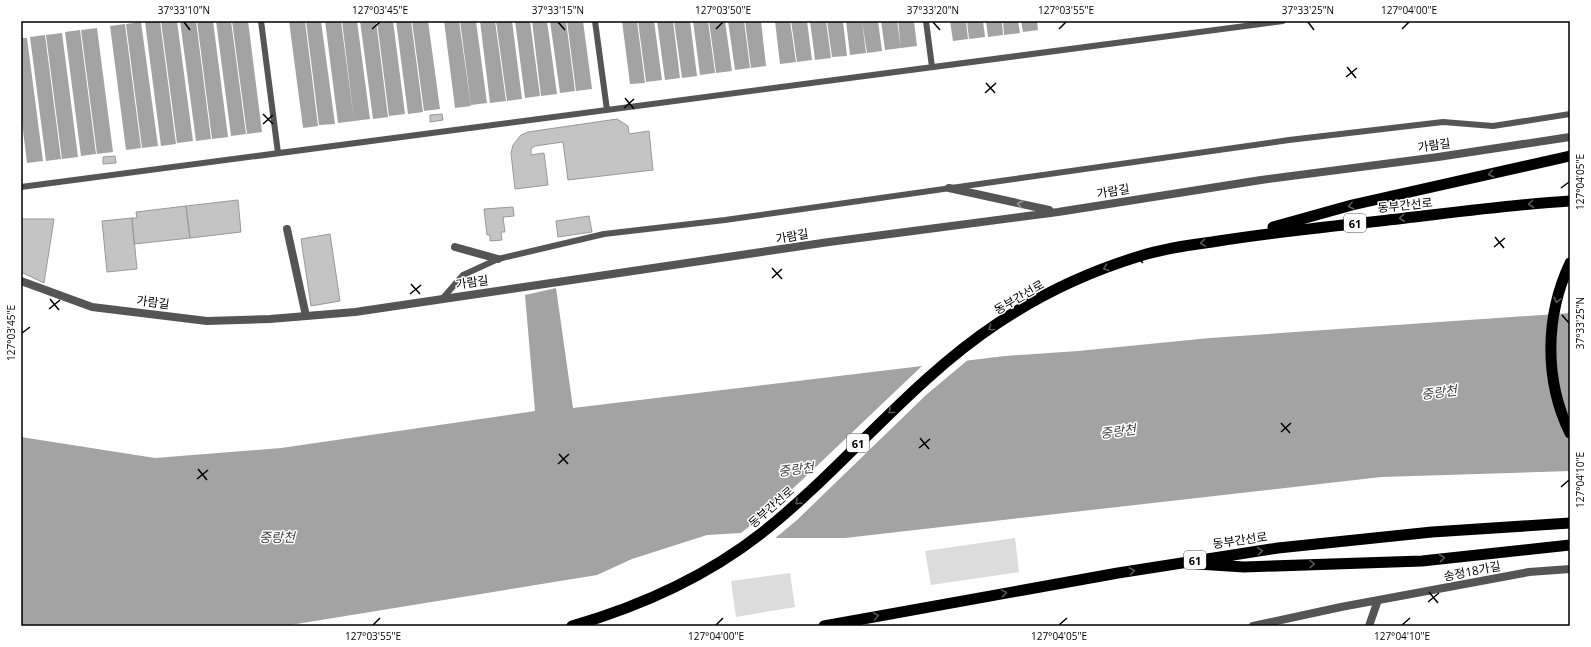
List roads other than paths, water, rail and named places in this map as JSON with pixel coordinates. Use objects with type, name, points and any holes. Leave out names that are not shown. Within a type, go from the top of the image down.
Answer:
[{"type":"highway","points":[[1226,239],[1352,205],[1570,156]]},
{"type":"highway","name":"동부간선로","points":[[572,626],[630,607],[663,594],[717,564],[762,533],[788,511],[932,373],[968,344],[1021,309],[1062,287],[1142,255],[1226,239],[1286,231],[1570,201]]},
{"type":"highway","points":[[1570,263],[1557,300],[1551,331],[1550,351],[1555,391],[1560,409],[1570,433]]},
{"type":"highway","name":"동부간선로","points":[[824,626],[1175,563],[1278,548],[1432,532],[1570,523]]},
{"type":"highway","points":[[1175,563],[1244,567],[1394,562],[1570,545]]},
{"type":"street","name":"가람길","points":[[21,281],[92,307],[206,321],[270,319],[355,312],[829,242],[1058,212],[1260,180],[1438,157],[1570,137]]},
{"type":"street","points":[[949,188],[1058,212]]},
{"type":"street","points":[[287,229],[306,316]]},
{"type":"street","points":[[455,247],[498,259]]},
{"type":"street","name":"송정18가길","points":[[1253,626],[1378,600],[1529,572],[1570,569]]},
{"type":"street","points":[[1361,626],[1370,625],[1378,600]]},
{"type":"lane","points":[[262,21],[278,153]]},
{"type":"lane","points":[[595,21],[607,110]]},
{"type":"lane","points":[[926,21],[932,67]]},
{"type":"lane","points":[[21,186],[607,110],[1254,23],[1283,21]]},
{"type":"lane","points":[[442,299],[463,275],[498,259],[604,234],[725,220],[1288,140],[1443,122],[1493,126],[1570,114]]},
{"type":"water","points":[[160,21],[176,144],[161,146],[145,22]]},
{"type":"water","points":[[161,21],[177,21],[193,141],[177,143]]},
{"type":"water","points":[[180,21],[196,21],[211,139],[196,141]]},
{"type":"water","points":[[197,21],[213,21],[228,137],[212,139]]},
{"type":"water","points":[[216,21],[231,21],[246,134],[231,136]]},
{"type":"water","points":[[232,21],[248,21],[262,132],[247,134]]},
{"type":"water","points":[[289,21],[305,21],[318,126],[303,128]]},
{"type":"water","points":[[306,21],[321,21],[335,124],[319,125]]},
{"type":"water","points":[[325,21],[341,21],[354,121],[338,123]]},
{"type":"water","points":[[342,21],[357,21],[370,119],[354,121]]},
{"type":"water","points":[[360,21],[376,21],[388,117],[373,119]]},
{"type":"water","points":[[377,21],[393,21],[405,114],[389,116]]},
{"type":"water","points":[[396,21],[411,21],[423,112],[408,114]]},
{"type":"water","points":[[412,21],[428,21],[440,109],[424,111]]},
{"type":"water","points":[[444,21],[459,21],[471,106],[455,108]]},
{"type":"water","points":[[460,21],[476,21],[487,103],[471,105]]},
{"type":"water","points":[[480,21],[495,21],[506,101],[490,103]]},
{"type":"water","points":[[496,21],[512,21],[522,99],[507,101]]},
{"type":"water","points":[[515,21],[530,21],[540,96],[525,98]]},
{"type":"water","points":[[532,21],[547,21],[557,94],[541,96]]},
{"type":"water","points":[[550,21],[566,21],[575,91],[560,93]]},
{"type":"water","points":[[567,21],[583,21],[592,89],[576,91]]},
{"type":"water","points":[[622,21],[637,21],[645,83],[630,84]]},
{"type":"water","points":[[638,21],[654,21],[662,80],[646,82]]},
{"type":"water","points":[[657,21],[673,21],[680,78],[665,80]]},
{"type":"water","points":[[674,21],[690,21],[697,76],[682,78]]},
{"type":"water","points":[[693,21],[708,21],[715,73],[700,75]]},
{"type":"water","points":[[709,21],[725,21],[732,71],[716,73]]},
{"type":"water","points":[[728,21],[744,21],[750,68],[735,70]]},
{"type":"water","points":[[745,21],[761,21],[766,66],[751,68]]},
{"type":"water","points":[[775,21],[790,21],[796,62],[780,64]]},
{"type":"water","points":[[791,21],[807,21],[812,60],[797,62]]},
{"type":"water","points":[[810,21],[826,21],[831,58],[815,60]]},
{"type":"water","points":[[827,21],[843,21],[847,56],[832,57]]},
{"type":"water","points":[[846,21],[862,21],[866,53],[850,55]]},
{"type":"water","points":[[862,21],[878,21],[882,51],[867,53]]},
{"type":"water","points":[[881,21],[897,21],[901,48],[885,50]]},
{"type":"water","points":[[898,21],[914,21],[917,46],[901,48]]},
{"type":"water","points":[[950,21],[966,21],[968,39],[953,41]]},
{"type":"water","points":[[967,21],[983,21],[985,37],[969,39]]},
{"type":"water","points":[[986,21],[1002,21],[1003,35],[988,37]]},
{"type":"water","points":[[1003,21],[1018,21],[1020,33],[1004,35]]},
{"type":"water","points":[[1021,21],[1037,21],[1038,30],[1023,32]]},
{"type":"water","points":[[141,22],[158,146],[142,148],[126,24]]},
{"type":"water","points":[[125,24],[141,148],[126,150],[110,26]]},
{"type":"water","points":[[97,28],[113,152],[97,154],[81,30]]},
{"type":"water","points":[[80,30],[96,154],[81,156],[65,32]]},
{"type":"water","points":[[62,33],[78,157],[62,159],[46,35]]},
{"type":"water","points":[[45,35],[61,159],[46,161],[30,37]]},
{"type":"water","points":[[21,38],[27,38],[43,161],[27,163],[21,114]]},
{"type":"water","name":"중랑천","points":[[556,288],[573,408],[1005,356],[1078,351],[1210,338],[1570,313],[1570,471],[1381,477],[845,538],[774,538],[741,533],[707,535],[632,559],[597,575],[284,626],[21,626],[21,437],[155,458],[281,448],[535,411],[525,295]]}]
